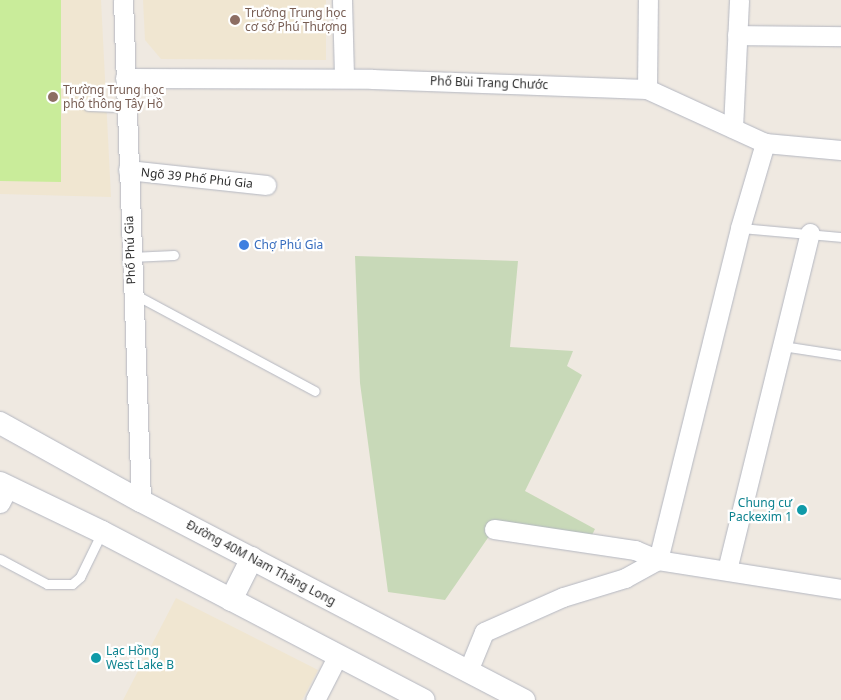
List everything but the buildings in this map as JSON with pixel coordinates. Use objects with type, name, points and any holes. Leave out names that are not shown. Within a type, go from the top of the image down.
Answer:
[{"type":"street","name":"Phố Phú Gia","points":[[123,0],[141,501]]},
{"type":"street","points":[[342,0],[344,78]]},
{"type":"street","points":[[647,89],[648,0]]},
{"type":"street","points":[[733,128],[739,0]]},
{"type":"street","points":[[737,35],[841,36]]},
{"type":"street","name":"Phố Bùi Trang Chước","points":[[125,78],[344,78],[647,89],[765,143],[841,150]]},
{"type":"street","points":[[468,671],[484,632],[564,597],[625,578],[658,560],[740,228],[765,143]]},
{"type":"street","name":"Ngõ 39 Phố Phú Gia","points":[[128,170],[266,186]]},
{"type":"street","points":[[727,570],[810,234]]},
{"type":"street","name":"Đường 40M Nam Thăng Long","points":[[0,423],[141,501],[524,700]]},
{"type":"street","points":[[3,491],[102,532],[424,700]]},
{"type":"street","points":[[494,529],[635,550],[658,560],[841,589]]},
{"type":"street","points":[[231,600],[252,558]]},
{"type":"street","points":[[315,700],[338,655]]},
{"type":"lane","points":[[88,106],[126,107]]},
{"type":"lane","points":[[740,228],[841,237]]},
{"type":"lane","points":[[131,257],[174,255]]},
{"type":"lane","points":[[132,292],[316,391]]},
{"type":"lane","points":[[782,346],[841,355]]},
{"type":"lane","points":[[0,559],[47,584],[60,586],[72,584],[80,577],[102,532]]},
{"type":"shaded area","name":"Trường Trung học phổ thông Tây Hồ","points":[[0,0],[101,0],[111,197],[0,194]]},
{"type":"shaded area","name":"Trường Trung học cơ sở Phú Thượng","points":[[143,0],[326,0],[326,60],[161,59],[145,40]]},
{"type":"shaded area","points":[[176,598],[318,670],[302,700],[123,700]]},
{"type":"green space","points":[[0,0],[61,0],[61,182],[0,181]]},
{"type":"green space","points":[[355,256],[518,261],[510,347],[573,351],[567,366],[582,375],[525,491],[595,529],[588,543],[494,529],[445,600],[388,592],[360,383]]},
{"type":"place","name":"Trường Trung học cơ sở Phú Thượng","points":[[235,20]]},
{"type":"place","name":"Trường Trung học phổ thông Tây Hồ","points":[[53,97]]},
{"type":"place","name":"Chợ Phú Gia","points":[[244,245]]},
{"type":"place","name":"Chung cư Packexim 1","points":[[802,510]]},
{"type":"place","name":"Lạc Hồng West Lake B","points":[[96,658]]}]
